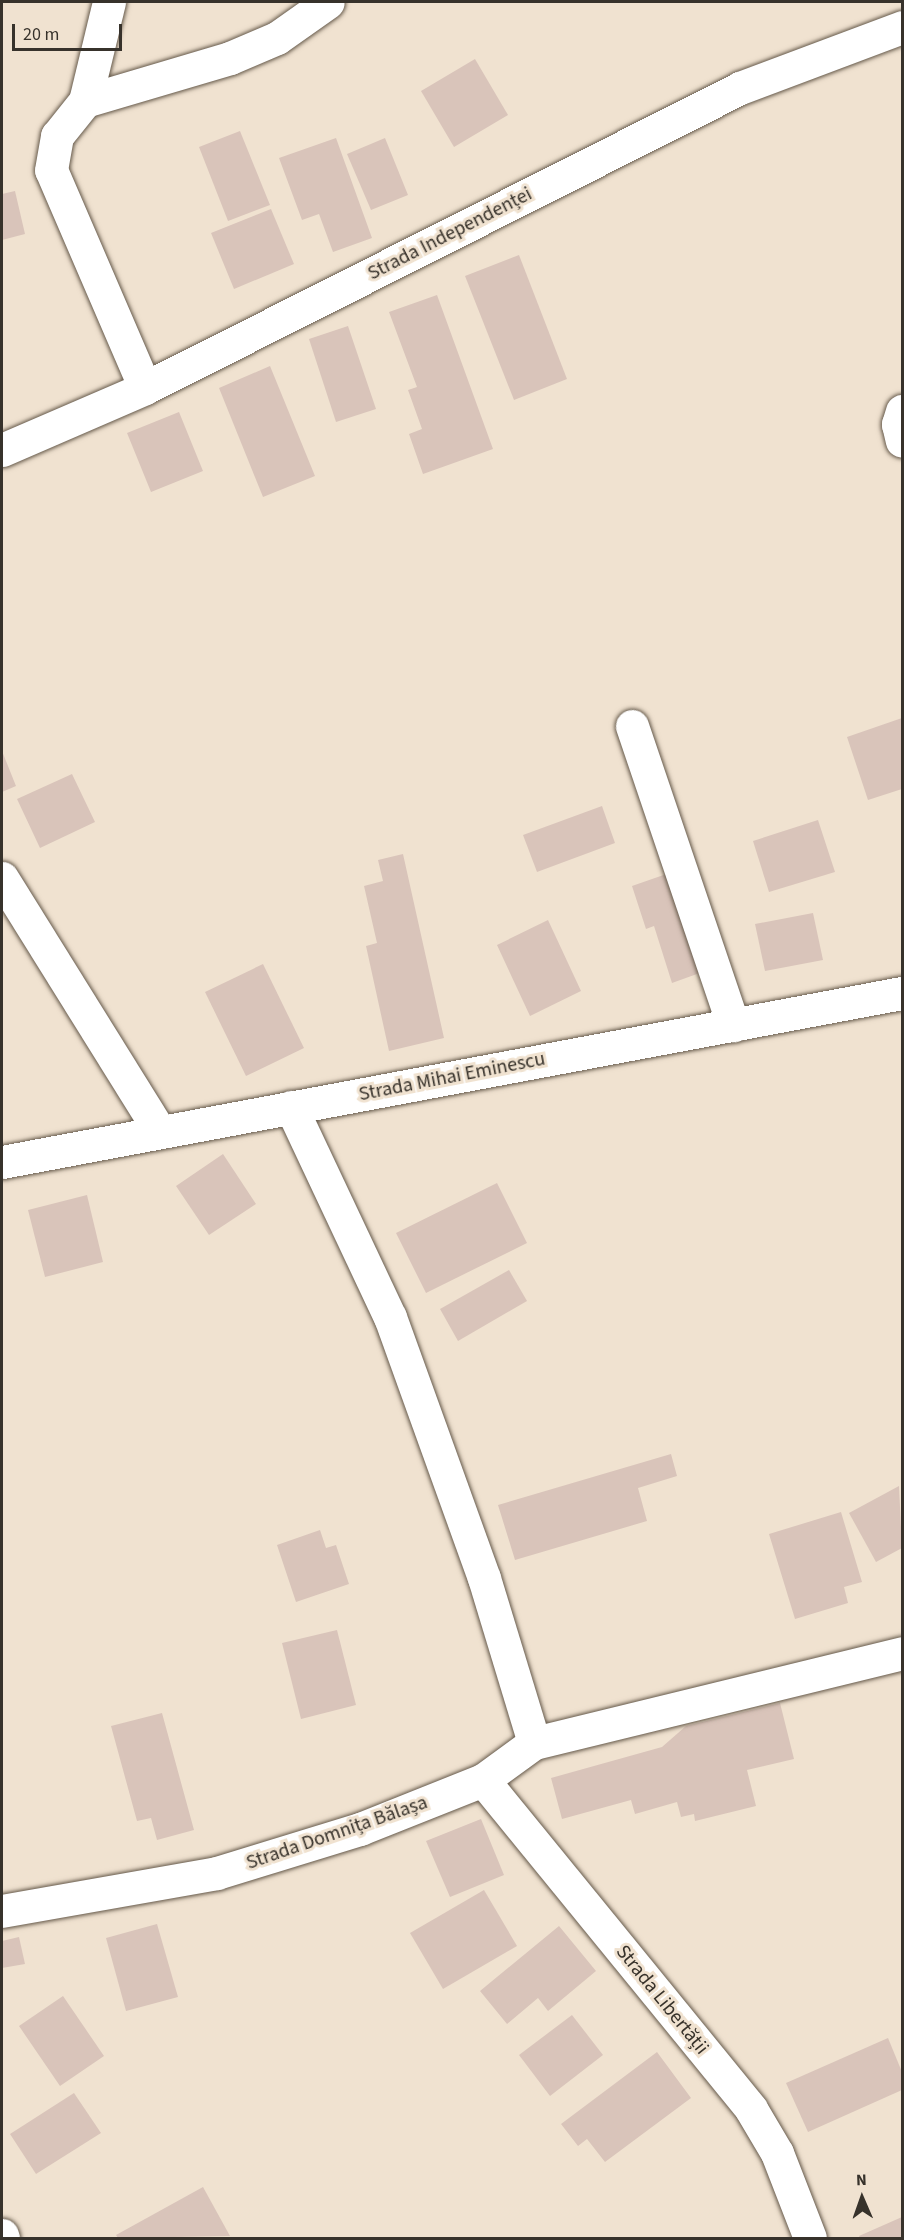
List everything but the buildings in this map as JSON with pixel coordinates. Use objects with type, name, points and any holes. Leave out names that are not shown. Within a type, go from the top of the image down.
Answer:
[{"type":"street","points":[[109,2],[85,101],[57,136],[51,170],[145,388]]},
{"type":"street","points":[[85,101],[230,58],[277,38],[328,2]]},
{"type":"street","name":"Strada Independenței","points":[[2,450],[145,388],[740,88],[903,27]]},
{"type":"street","points":[[903,411],[898,424],[903,441]]},
{"type":"street","points":[[632,726],[733,1025]]},
{"type":"street","points":[[2,878],[160,1132]]},
{"type":"street","name":"Strada Mihai Eminescu","points":[[2,1162],[903,993]]},
{"type":"street","points":[[291,1107],[390,1317],[484,1578],[534,1743]]},
{"type":"street","name":"Strada Domnița Bălașa","points":[[2,1911],[217,1873],[360,1829],[483,1780],[534,1743],[903,1653]]},
{"type":"street","name":"Strada Libertății","points":[[483,1780],[751,2109],[777,2153],[810,2238]]}]
